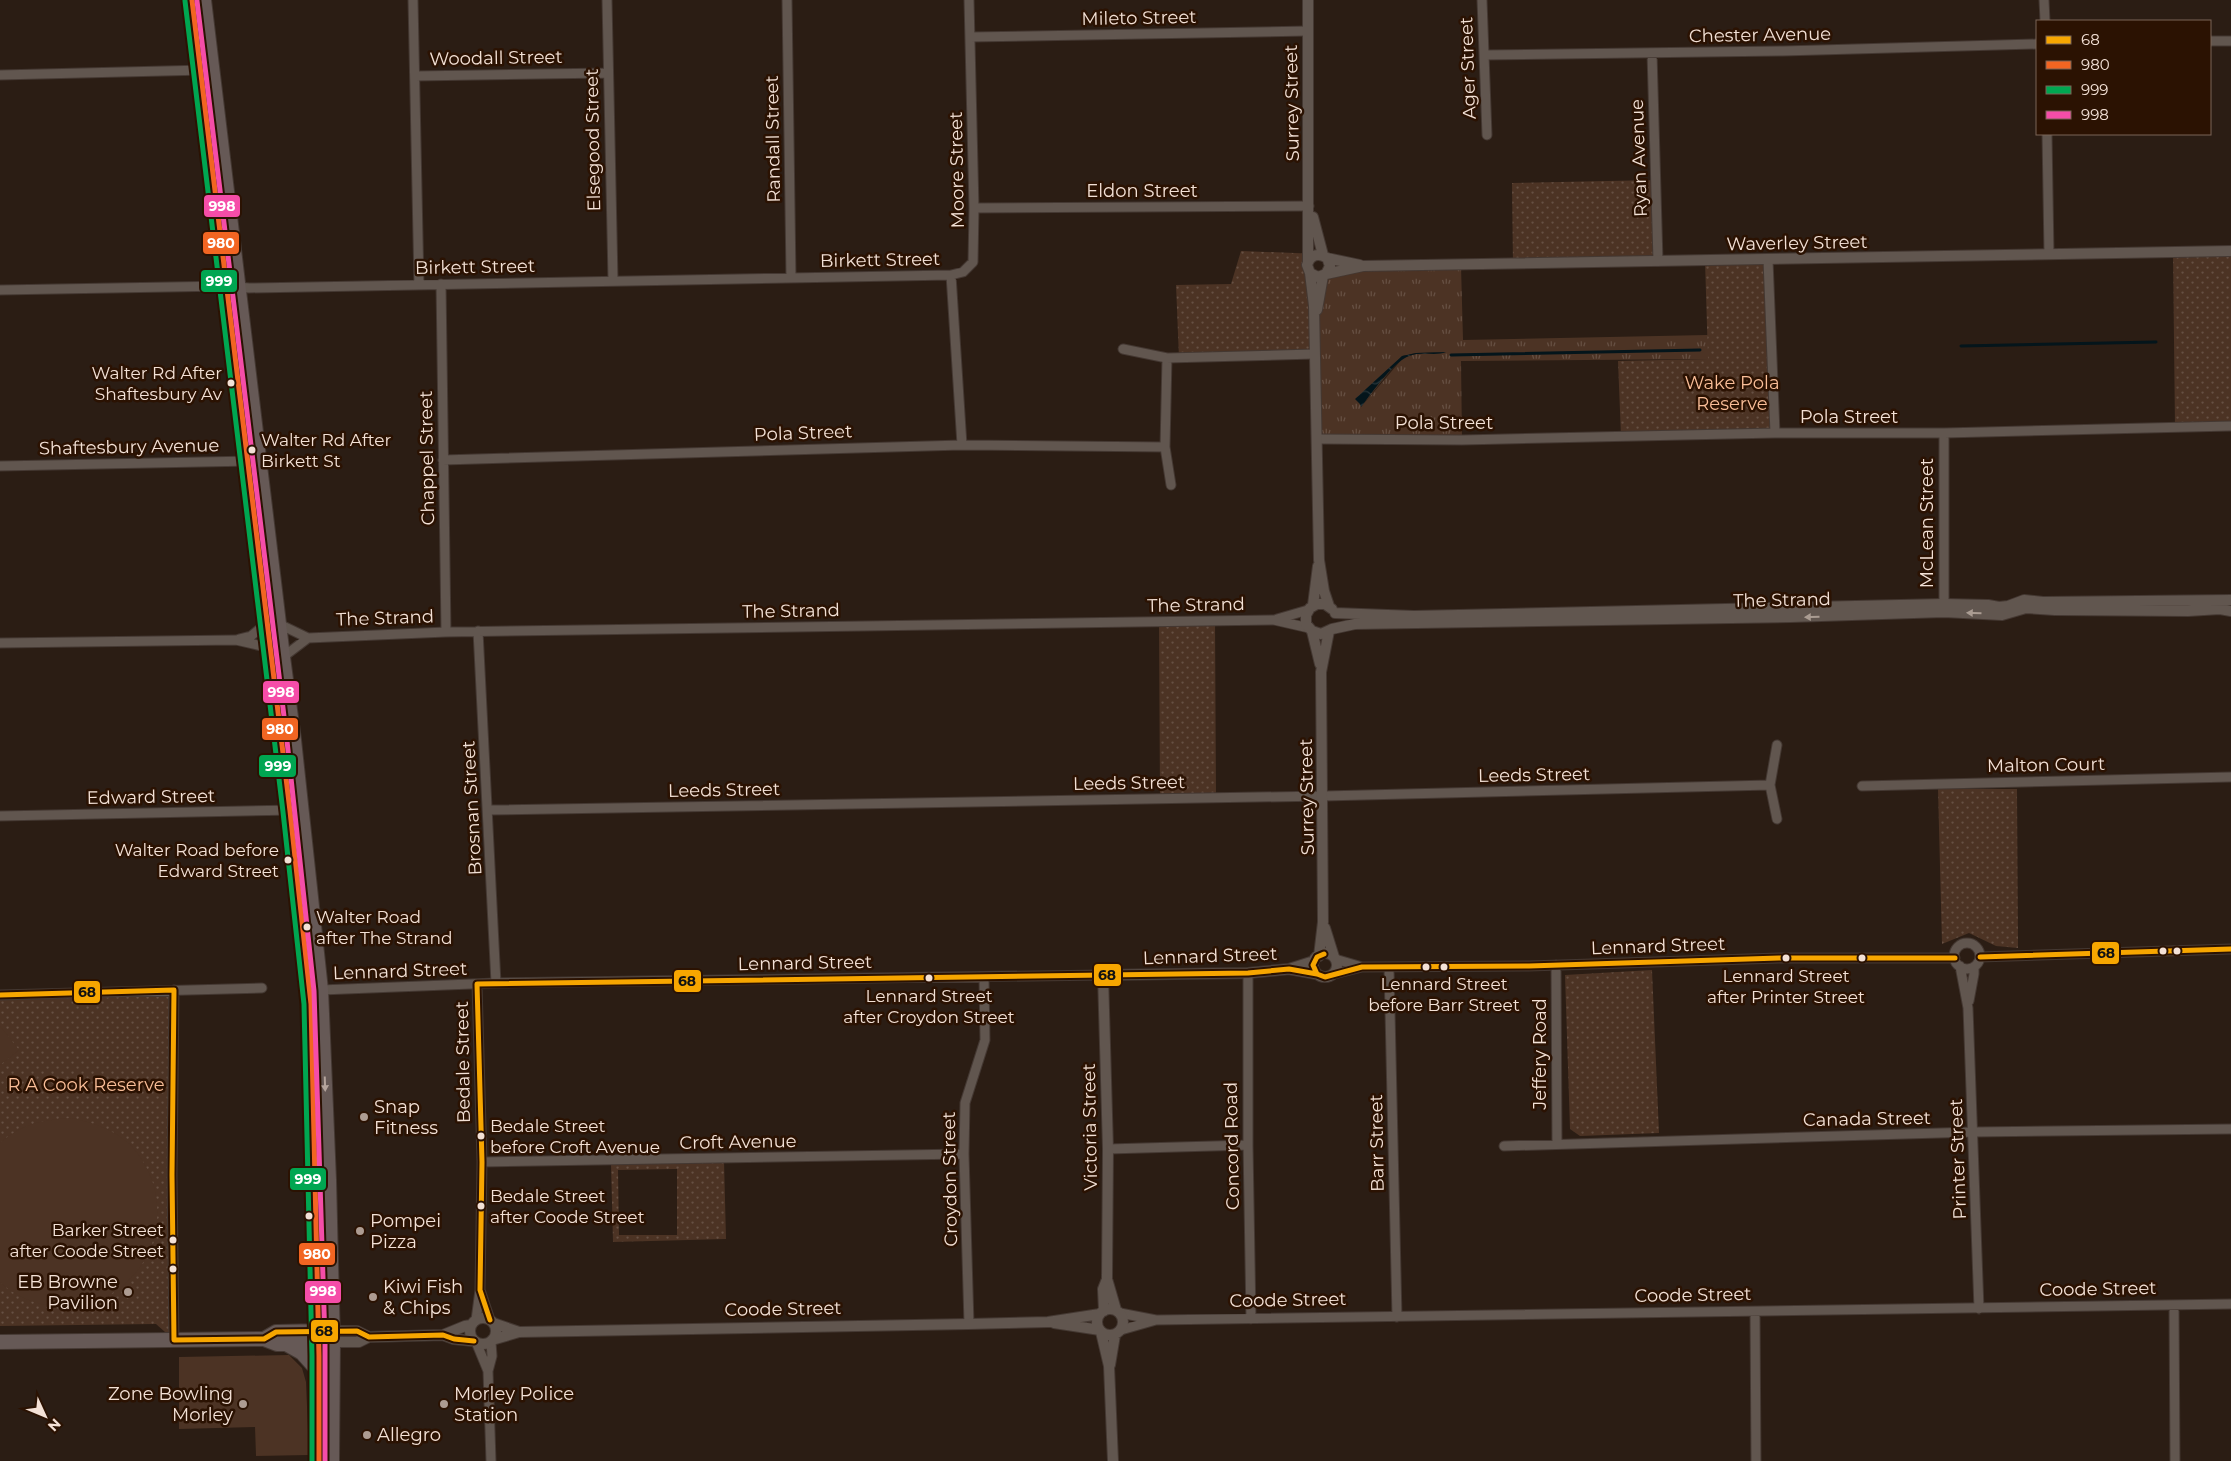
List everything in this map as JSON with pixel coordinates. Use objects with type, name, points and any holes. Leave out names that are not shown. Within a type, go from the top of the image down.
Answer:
[{"type":"main road","points":[[192,0],[207,70]]},
{"type":"main road","points":[[204,0],[207,70],[273,623],[283,657],[296,810],[311,1004],[319,1372],[319,1461]]},
{"type":"main road","points":[[273,623],[270,648],[296,810],[321,990],[333,1337],[332,1461]]},
{"type":"main road","points":[[0,1342],[264,1338],[276,1332],[333,1337]]},
{"type":"main road","points":[[264,1338],[277,1344],[286,1344],[318,1337]]},
{"type":"main road","points":[[286,1344],[305,1355],[319,1372]]},
{"type":"street","points":[[414,0],[420,285]]},
{"type":"street","name":"Elsegood Street","points":[[606,0],[613,280]]},
{"type":"street","name":"Randall Street","points":[[787,0],[791,277]]},
{"type":"street","name":"Moore Street","points":[[951,275],[963,272],[973,262],[974,208],[969,0]]},
{"type":"street","name":"Surrey Street","points":[[1308,0],[1308,261]]},
{"type":"street","name":"Ager Street","points":[[1482,0],[1487,135]]},
{"type":"street","points":[[2044,0],[2045,20]]},
{"type":"street","name":"Mileto Street","points":[[970,37],[1308,31]]},
{"type":"street","points":[[2211,41],[2231,41]]},
{"type":"street","name":"Chester Avenue","points":[[1484,55],[2036,44]]},
{"type":"street","name":"Ryan Avenue","points":[[1652,53],[1658,262]]},
{"type":"street","points":[[0,76],[207,70]]},
{"type":"street","name":"Woodall Street","points":[[415,76],[607,73]]},
{"type":"street","points":[[2047,135],[2049,254]]},
{"type":"street","name":"Surrey Street","points":[[1309,206],[1325,256]]},
{"type":"street","name":"Eldon Street","points":[[974,208],[1309,206]]},
{"type":"street","name":"Waverley Street","points":[[1325,275],[1364,266],[2231,251]]},
{"type":"street","points":[[1314,326],[1325,275],[1330,266],[1325,256],[1314,255],[1308,261],[1308,270],[1310,273],[1314,326],[1319,560],[1324,592],[1336,622],[1330,630],[1321,634],[1311,630],[1306,619],[1310,608],[1319,560]]},
{"type":"street","name":"Waverley Street","points":[[1325,256],[1364,266]]},
{"type":"street","points":[[1768,260],[1775,433]]},
{"type":"street","points":[[1310,273],[1314,276],[1325,275]]},
{"type":"street","points":[[951,275],[962,445]]},
{"type":"street","name":"Birkett Street","points":[[0,290],[420,285],[951,275]]},
{"type":"street","name":"Chappel Street","points":[[441,284],[446,632]]},
{"type":"street","points":[[1123,349],[1166,358],[1314,354]]},
{"type":"street","points":[[1166,358],[1164,447],[1171,485]]},
{"type":"street","name":"Pola Street","points":[[1317,440],[1462,440],[1775,433],[1944,433],[2231,426]]},
{"type":"street","name":"McLean Street","points":[[1944,433],[1944,608]]},
{"type":"street","name":"Pola Street","points":[[443,460],[962,445],[1164,447]]},
{"type":"street","name":"Shaftesbury Avenue","points":[[0,466],[253,461]]},
{"type":"street","name":"The Strand","points":[[1330,630],[1355,624],[1791,618],[1988,605],[1999,607],[2024,600],[2043,602],[2231,600]]},
{"type":"street","points":[[1310,608],[1321,603],[1332,609]]},
{"type":"street","name":"The Strand","points":[[1274,620],[1310,608]]},
{"type":"street","name":"The Strand","points":[[1332,609],[1414,616],[1944,608],[2002,615],[2026,608],[2056,610],[2220,609],[2231,611]]},
{"type":"street","name":"The Strand","points":[[273,623],[308,638],[446,632],[1274,620],[1311,630]]},
{"type":"street","points":[[236,640],[251,636],[273,623]]},
{"type":"street","name":"Surrey Street","points":[[1311,630],[1322,672]]},
{"type":"street","name":"Surrey Street","points":[[1316,958],[1323,922],[1324,796],[1322,672],[1330,630]]},
{"type":"street","name":"Brosnan Street","points":[[478,632],[496,984]]},
{"type":"street","points":[[283,657],[308,638]]},
{"type":"street","points":[[0,643],[236,640],[270,648]]},
{"type":"street","points":[[1776,745],[1770,785],[1778,819]]},
{"type":"street","name":"Malton Court","points":[[1862,786],[2231,777]]},
{"type":"street","name":"Leeds Street","points":[[488,810],[1324,796],[1770,785]]},
{"type":"street","name":"Edward Street","points":[[0,816],[296,810]]},
{"type":"street","name":"Surrey Street","points":[[1323,922],[1335,958]]},
{"type":"street","points":[[1967,943],[1978,949],[1980,957],[1974,967],[1967,968],[1960,966],[1955,958],[1956,950],[1967,943]]},
{"type":"street","points":[[1980,957],[2231,949]]},
{"type":"street","name":"Lennard Street","points":[[1290,969],[1326,954],[1362,967]]},
{"type":"street","points":[[1316,958],[1313,965],[1317,974]]},
{"type":"street","points":[[1334,974],[1337,966],[1335,958]]},
{"type":"street","name":"Lennard Street","points":[[321,990],[478,984],[1103,975],[1248,972],[1290,969],[1325,977],[1362,967],[1556,965],[1779,958],[1955,958]]},
{"type":"street","name":"Jeffery Road","points":[[1556,965],[1557,1143]]},
{"type":"street","name":"Printer Street","points":[[1960,966],[1968,1008],[1979,1310]]},
{"type":"street","name":"Printer Street","points":[[1968,1008],[1974,967]]},
{"type":"street","name":"Barr Street","points":[[1389,968],[1397,1317]]},
{"type":"street","name":"Concord Road","points":[[1248,972],[1251,1319]]},
{"type":"street","name":"Victoria Street","points":[[1103,975],[1108,1148],[1108,1280],[1118,1312]]},
{"type":"street","name":"Croydon Street","points":[[969,1324],[964,1154],[965,1103],[984,1040],[984,976]]},
{"type":"street","name":"Bedale Street","points":[[474,1322],[480,1290],[482,1162],[478,984]]},
{"type":"street","points":[[0,995],[262,988]]},
{"type":"street","points":[[174,990],[174,1340]]},
{"type":"street","name":"Canada Street","points":[[1504,1146],[1974,1132],[2231,1129]]},
{"type":"street","points":[[1108,1148],[1248,1145]]},
{"type":"street","name":"Croft Avenue","points":[[482,1162],[964,1154]]},
{"type":"street","name":"Victoria Street","points":[[1102,1312],[1103,1289],[1108,1280]]},
{"type":"street","name":"Bedale Street","points":[[480,1290],[492,1322]]},
{"type":"street","name":"Coode Street","points":[[1118,1312],[1156,1320],[1979,1310],[2231,1304]]},
{"type":"street","points":[[2174,1306],[2175,1461]]},
{"type":"street","points":[[1109,1366],[1123,1320],[1118,1312],[1102,1312],[1097,1322],[1109,1366],[1113,1461]]},
{"type":"street","name":"Coode Street","points":[[491,1341],[519,1332],[1048,1322],[1102,1312]]},
{"type":"street","points":[[1755,1312],[1756,1461]]},
{"type":"street","points":[[333,1337],[359,1342],[369,1337],[443,1335],[482,1318],[492,1322],[496,1332],[491,1341],[492,1356],[488,1371],[491,1461]]},
{"type":"street","name":"Coode Street","points":[[1118,1332],[1156,1320]]},
{"type":"street","points":[[474,1322],[470,1333],[488,1371]]},
{"type":"street","name":"Coode Street","points":[[492,1322],[519,1332]]},
{"type":"street","name":"Coode Street","points":[[1048,1322],[1100,1331]]},
{"type":"street","points":[[1100,1331],[1108,1335],[1118,1332]]},
{"type":"street","points":[[443,1335],[483,1344],[491,1341]]},
{"type":"green space","points":[[1656,180],[1658,261],[1513,264],[1512,183]]},
{"type":"green space","points":[[1241,251],[1319,254],[1308,261],[1318,277],[1314,354],[1179,358],[1176,285],[1231,284]]},
{"type":"green space","points":[[2231,251],[2231,426],[2175,427],[2173,252]]},
{"type":"green space","name":"Wake Pola Reserve","points":[[1768,260],[1775,433],[1621,436],[1618,361],[1708,359],[1705,261]]},
{"type":"green space","points":[[1330,266],[1461,266],[1463,340],[1708,335],[1708,359],[1461,361],[1462,440],[1317,439],[1318,277]],"holes":[[[1446,352],[1416,354],[1403,358],[1361,407],[1402,356],[1416,353]]]},
{"type":"green space","points":[[1159,621],[1215,621],[1216,798],[1160,799]]},
{"type":"green space","points":[[1938,789],[2017,789],[2018,948],[1996,946],[1969,933],[1942,944]]},
{"type":"green space","points":[[1652,970],[1659,1133],[1580,1136],[1570,1129],[1565,975]]},
{"type":"green space","name":"R A Cook Reserve","points":[[174,990],[174,1340],[156,1324],[0,1326],[0,995]]},
{"type":"green space","points":[[0,1026],[19,1050],[0,1065]]},
{"type":"green space","points":[[72,1118],[94,1124],[114,1133],[127,1142],[138,1155],[152,1180],[157,1205],[156,1228],[149,1250],[138,1270],[122,1286],[102,1298],[79,1305],[54,1306],[25,1298],[0,1282],[0,1143],[25,1127],[52,1120]]},
{"type":"green space","points":[[724,1161],[726,1239],[613,1242],[611,1164]],"holes":[[[677,1169],[677,1235],[619,1235],[618,1170]]]},
{"type":"green space","name":"Zone Bowling Morley","points":[[289,1355],[302,1368],[306,1382],[309,1455],[256,1456],[255,1427],[179,1429],[179,1357]]},
{"type":"water","points":[[1446,352],[1439,354],[1416,354],[1405,358],[1384,377],[1361,407],[1355,399],[1402,356],[1416,353]]},
{"type":"waterway","points":[[1961,346],[2156,342]]},
{"type":"waterway","points":[[1451,355],[1700,350]]},
{"type":"transit line","name":"980","points":[[192,0],[290,811],[311,1004],[319,1356],[319,1461]]},
{"type":"transit line","name":"999","points":[[185,1],[283,812],[304,1004],[312,1356],[312,1461]]},
{"type":"transit line","name":"998","points":[[197,1],[287,741],[314,991],[325,1342],[325,1461]]},
{"type":"transit line","name":"68","points":[[1980,957],[2231,949]]},
{"type":"transit line","name":"68","points":[[1324,954],[1317,957],[1313,965],[1317,974],[1325,977],[1362,967],[1529,966],[1779,958],[1955,958]]},
{"type":"transit line","name":"68","points":[[477,984],[1248,973],[1289,969],[1317,974]]},
{"type":"transit line","name":"68","points":[[477,984],[482,1162],[480,1290],[490,1320]]},
{"type":"transit line","name":"68","points":[[0,995],[174,990]]},
{"type":"transit line","name":"68","points":[[174,990],[172,1175],[174,1340]]},
{"type":"transit line","name":"68","points":[[174,1340],[264,1339],[276,1332],[357,1331],[369,1337],[443,1335],[454,1339],[474,1341]]},
{"type":"place","name":"Walter Rd After Shaftesbury Av","points":[[231,383]]},
{"type":"place","name":"Walter Rd After Birkett St","points":[[252,450]]},
{"type":"place","name":"Walter Road before Edward Street","points":[[288,860]]},
{"type":"place","name":"Walter Road after The Strand","points":[[307,927]]},
{"type":"place","name":"Lennard Street after Printer Street","points":[[1786,958]]},
{"type":"place","name":"Lennard Street before Barr Street","points":[[1444,967]]},
{"type":"place","name":"Lennard Street after Croydon Street","points":[[929,978]]},
{"type":"place","name":"Snap Fitness","points":[[364,1117]]},
{"type":"place","name":"Bedale Street before Croft Avenue","points":[[481,1136]]},
{"type":"place","name":"Bedale Street after Coode Street","points":[[481,1206]]},
{"type":"place","name":"Pompei Pizza","points":[[360,1231]]},
{"type":"place","name":"Barker Street after Coode Street","points":[[173,1240]]},
{"type":"place","name":"EB Browne Pavilion","points":[[128,1292]]},
{"type":"place","name":"Kiwi Fish & Chips","points":[[373,1297]]},
{"type":"place","name":"Zone Bowling Morley","points":[[243,1404]]},
{"type":"place","name":"Morley Police Station","points":[[444,1404]]},
{"type":"place","name":"Allegro","points":[[367,1435]]}]
